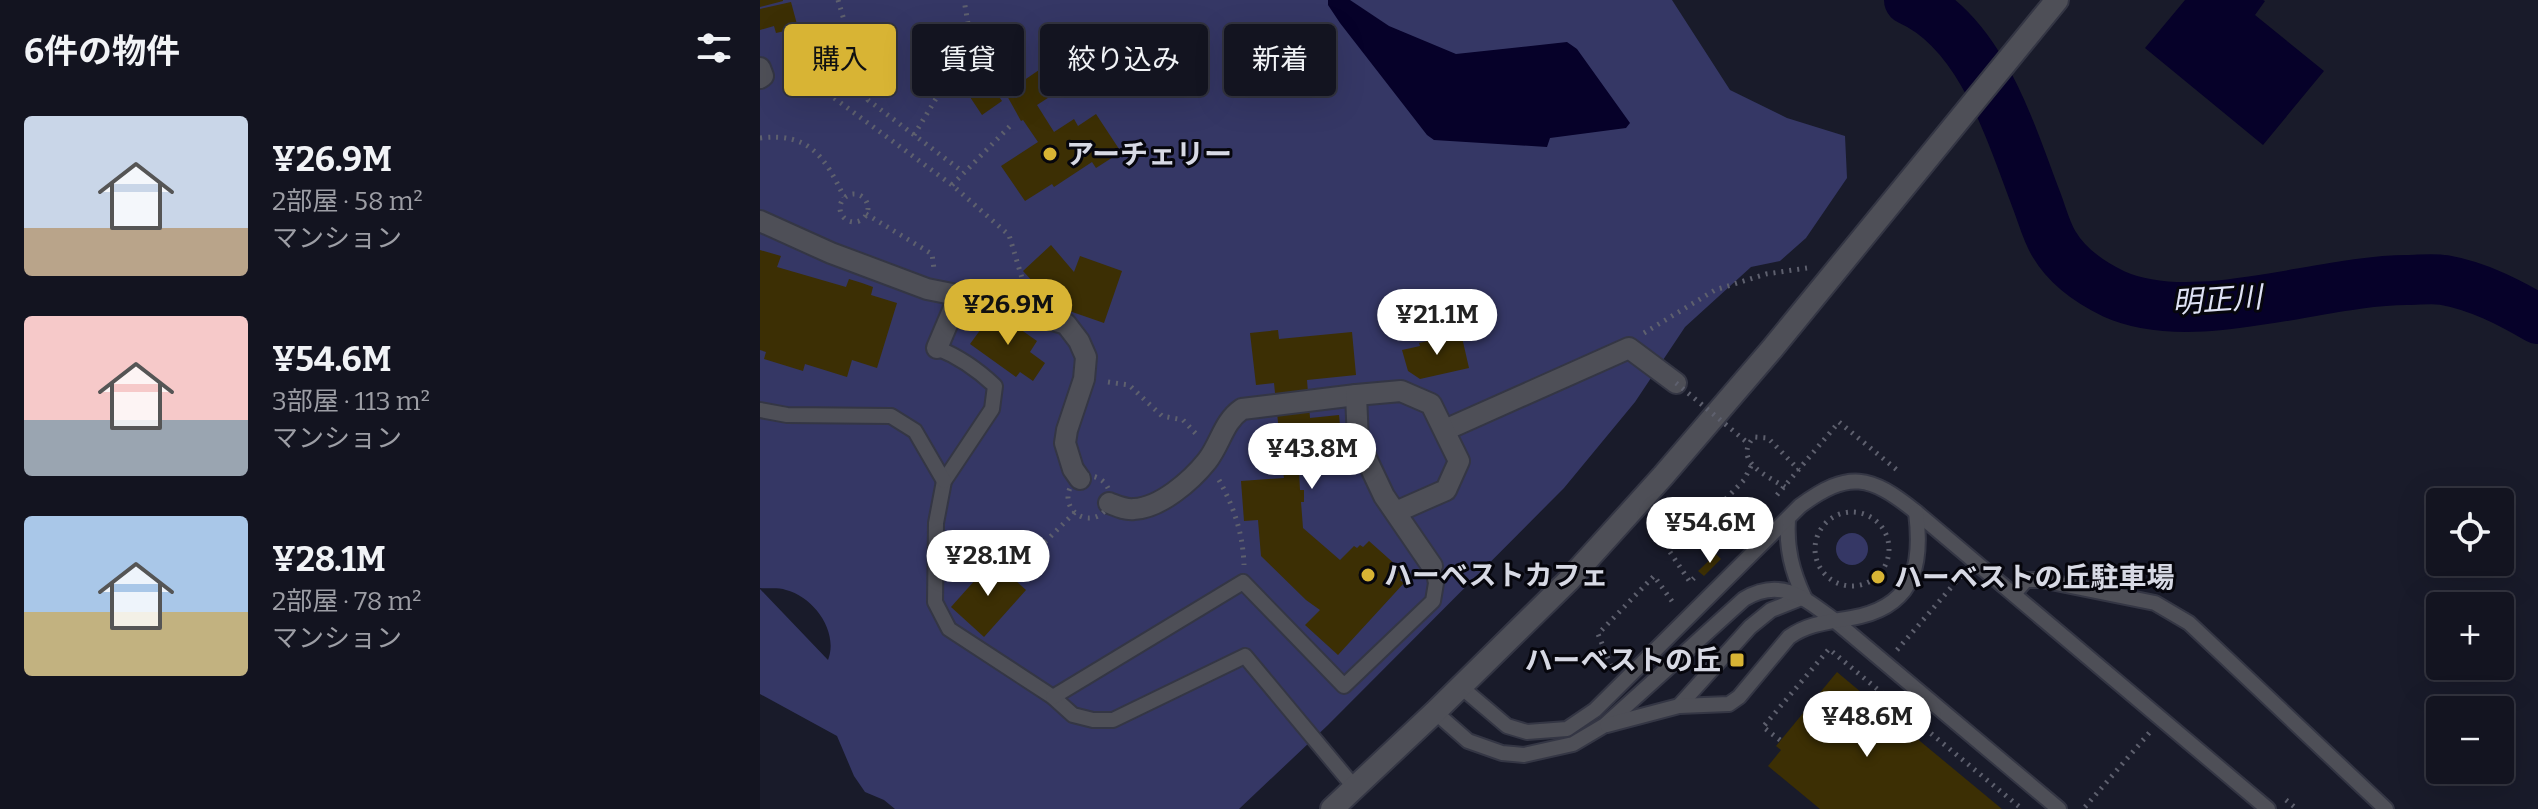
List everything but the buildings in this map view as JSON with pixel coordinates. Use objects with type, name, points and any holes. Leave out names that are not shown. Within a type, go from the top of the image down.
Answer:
[{"type":"street","points":[[1332,809],[1568,581],[1663,476],[1772,349],[2057,0]]},
{"type":"street","points":[[760,221],[831,253],[927,289],[992,302],[1066,324],[1086,357],[1084,379],[1065,443],[1073,469],[1080,479]]},
{"type":"street","points":[[937,348],[959,296]]},
{"type":"street","points":[[1445,430],[1629,348],[1676,383]]},
{"type":"street","points":[[1109,503],[1132,510],[1146,507],[1185,482],[1210,456],[1229,418],[1242,409],[1401,391],[1431,404],[1459,461],[1446,490],[1396,512]]},
{"type":"street","points":[[1356,395],[1358,441],[1384,496],[1432,566]]},
{"type":"lane","points":[[937,348],[957,356],[995,386],[992,409],[944,481],[936,523],[935,602],[949,629],[1053,697],[1073,715],[1093,720],[1113,720],[1245,656],[1355,788]]},
{"type":"lane","points":[[760,410],[787,415],[891,416],[915,431],[944,481]]},
{"type":"lane","points":[[1461,687],[1507,726],[1527,732],[1567,729],[1595,710],[1800,506],[1837,485],[1876,483],[1916,512],[2268,809]]},
{"type":"lane","points":[[1605,725],[1679,706],[1729,704],[1739,697],[1789,637],[1810,625],[1864,615],[1888,604],[1903,592],[1917,568],[1920,542],[1916,512]]},
{"type":"lane","points":[[1788,519],[1789,559],[1804,597]]},
{"type":"lane","points":[[1053,697],[1243,582],[1344,686],[1433,601],[1436,583],[1432,566]]},
{"type":"lane","points":[[2014,594],[2026,580],[2041,580],[2155,603],[2189,623],[2386,809]]},
{"type":"lane","points":[[1435,712],[1468,741],[1502,753],[1524,755],[1573,744],[1605,725],[1744,599],[1759,590],[1776,588],[1804,597],[1834,620],[2059,809]]},
{"type":"lane","points":[[1679,706],[1750,627],[1771,610],[1804,597]]},
{"type":"path","points":[[838,0],[868,100],[963,172]]},
{"type":"path","points":[[914,135],[971,41],[964,0]]},
{"type":"path","points":[[761,74],[789,75],[813,83],[952,185],[1009,235],[1034,314]]},
{"type":"path","points":[[952,185],[1012,124]]},
{"type":"path","points":[[760,138],[786,136],[802,141],[823,160],[844,197]]},
{"type":"path","points":[[853,194],[862,197],[867,204],[866,214],[856,222],[843,218],[839,210],[844,197],[853,194]]},
{"type":"path","points":[[866,214],[932,254],[935,266],[927,289]]},
{"type":"path","points":[[1629,348],[1643,334],[1715,290],[1766,274],[1808,268]]},
{"type":"path","points":[[1084,379],[1129,385],[1162,416],[1183,420],[1210,456],[1231,501],[1245,562],[1243,582]]},
{"type":"path","points":[[1676,383],[1749,444]]},
{"type":"path","points":[[1785,487],[1751,466],[1746,453],[1754,437],[1768,438],[1799,470]]},
{"type":"path","points":[[1745,528],[1767,507],[1699,538],[1695,531],[1744,480],[1751,466]]},
{"type":"path","points":[[1011,576],[1075,512]]},
{"type":"path","points":[[1861,512],[1880,523],[1889,543],[1889,554],[1885,566],[1868,583],[1844,586],[1823,574],[1814,552],[1815,539],[1828,519],[1839,513],[1861,512]]},
{"type":"path","points":[[1670,552],[1690,582],[1701,571]]},
{"type":"path","points":[[1897,650],[1964,572]]},
{"type":"path","points":[[1618,686],[1598,634],[1654,576],[1685,619]]},
{"type":"path","points":[[1780,740],[1763,727],[1829,649],[2022,809]]},
{"type":"path","points":[[2085,807],[2151,732]]},
{"type":"shaded area","points":[[760,0],[1672,0],[1730,90],[1787,118],[1845,136],[1847,178],[1806,238],[1780,261],[1751,267],[1685,327],[1635,402],[1564,488],[1328,725],[1239,809],[895,809],[884,800],[865,792],[854,776],[837,736],[760,694],[760,589],[828,660],[831,649],[822,617],[806,600],[783,589],[760,588]]},
{"type":"shaded area","points":[[1328,0],[1350,0],[1389,26],[1456,54],[1567,42],[1577,49],[1630,123],[1626,128],[1550,138],[1547,147],[1434,140],[1340,23]]},
{"type":"shaded area","points":[[2185,0],[2265,1],[2255,15],[2324,71],[2263,145],[2145,48]]},
{"type":"shaded area","points":[[1852,533],[1863,538],[1868,549],[1863,560],[1852,565],[1841,560],[1836,549],[1841,538]]},
{"type":"waterway","name":"明正川","points":[[1909,0],[1934,15],[1956,35],[1974,59],[2003,115],[2046,228],[2059,252],[2080,273],[2114,294],[2146,304],[2181,307],[2258,300],[2373,282],[2439,279],[2481,290],[2538,319]]},
{"type":"place","name":"アーチェリー","points":[[1050,154]]},
{"type":"place","name":"ハーベストカフェ","points":[[1368,575]]},
{"type":"place","name":"ハーベストの丘駐車場","points":[[1878,577]]},
{"type":"place","name":"ハーベストの丘","points":[[1737,660]]}]
